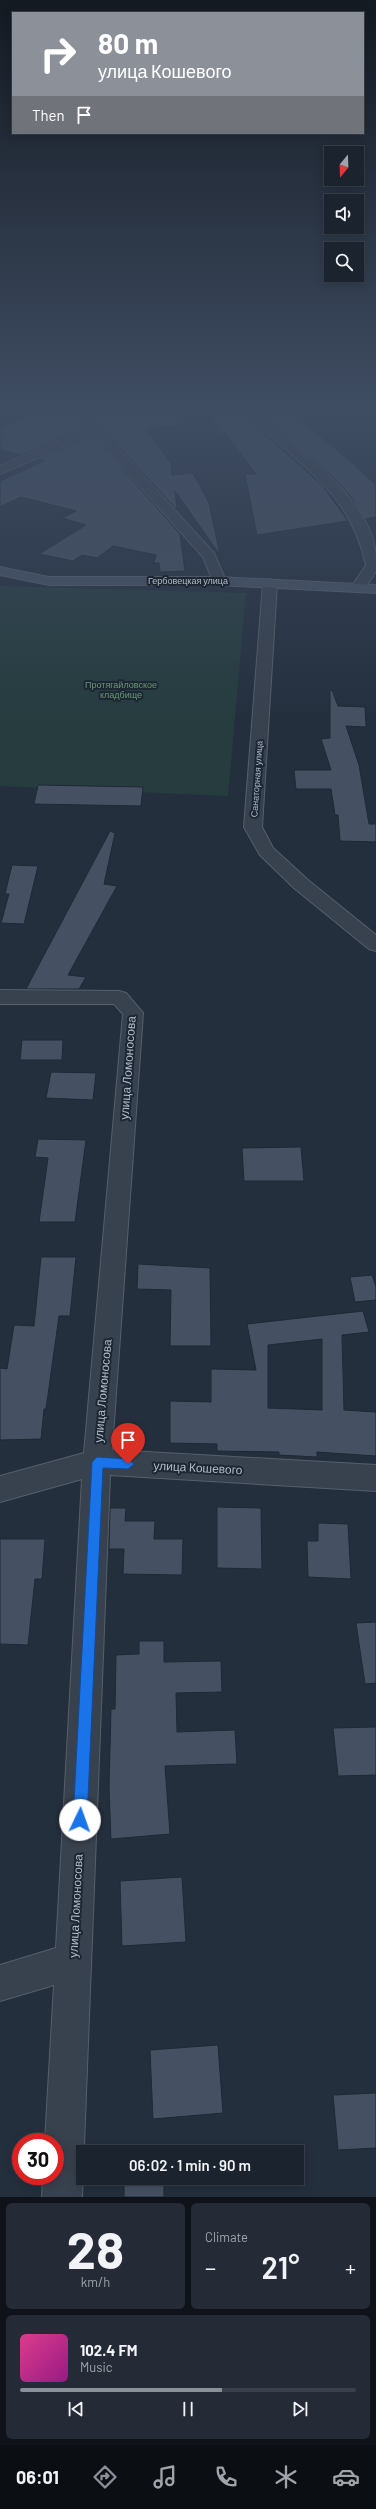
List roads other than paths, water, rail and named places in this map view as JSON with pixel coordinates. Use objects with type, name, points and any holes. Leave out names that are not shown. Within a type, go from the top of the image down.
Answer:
[{"type":"street","points":[[170,514],[209,556],[219,581]]},
{"type":"street","points":[[355,514],[368,542],[373,565],[359,586]]},
{"type":"street","name":"Гербовецкая улица","points":[[0,571],[49,581],[219,581],[359,586],[376,589]]},
{"type":"street","name":"Санаторная улица","points":[[270,583],[253,827],[266,851],[296,880],[376,945]]},
{"type":"street","name":"улица Ломоносова","points":[[0,997],[119,998],[133,1013],[97,1462],[62,2197]]},
{"type":"street","name":"улица Кошевого","points":[[0,1489],[97,1462],[376,1478]]},
{"type":"street","points":[[0,1983],[73,1961]]},
{"type":"park label","name":"Протягайловское кладбище","points":[[121,690]]}]
